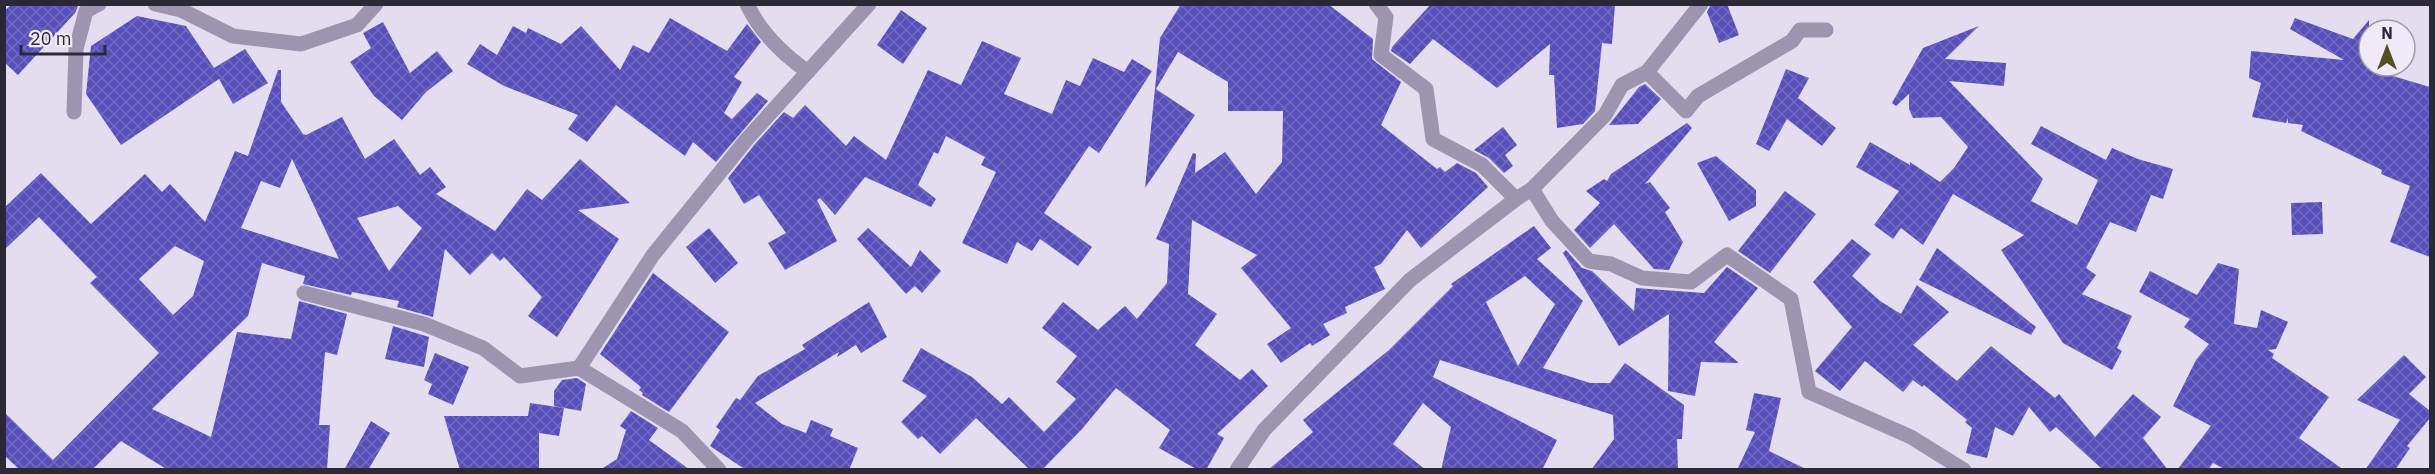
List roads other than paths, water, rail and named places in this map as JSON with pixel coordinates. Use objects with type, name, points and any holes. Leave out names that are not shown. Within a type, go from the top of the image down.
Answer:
[{"type":"street","points":[[74,112],[76,49],[86,11],[99,4]]},
{"type":"street","points":[[155,4],[181,10],[233,36],[300,44],[357,25],[376,4]]},
{"type":"street","points":[[747,4],[754,18],[788,58],[808,72]]},
{"type":"street","points":[[579,368],[653,255],[747,140],[869,4]]},
{"type":"street","points":[[1376,4],[1386,17],[1381,55],[1425,89],[1433,139],[1482,165],[1516,199]]},
{"type":"street","points":[[1238,470],[1264,430],[1410,280],[1532,189],[1605,115],[1622,85],[1647,72],[1701,4]]},
{"type":"street","points":[[1647,72],[1686,111],[1698,96],[1760,57],[1792,41],[1800,30],[1826,30]]},
{"type":"street","points":[[1532,189],[1552,221],[1589,261],[1611,264],[1642,278],[1691,282],[1727,255],[1791,299],[1809,392],[1911,437],[1964,470]]},
{"type":"street","points":[[304,293],[424,324],[483,348],[520,376],[579,368],[682,431],[719,470]]}]
